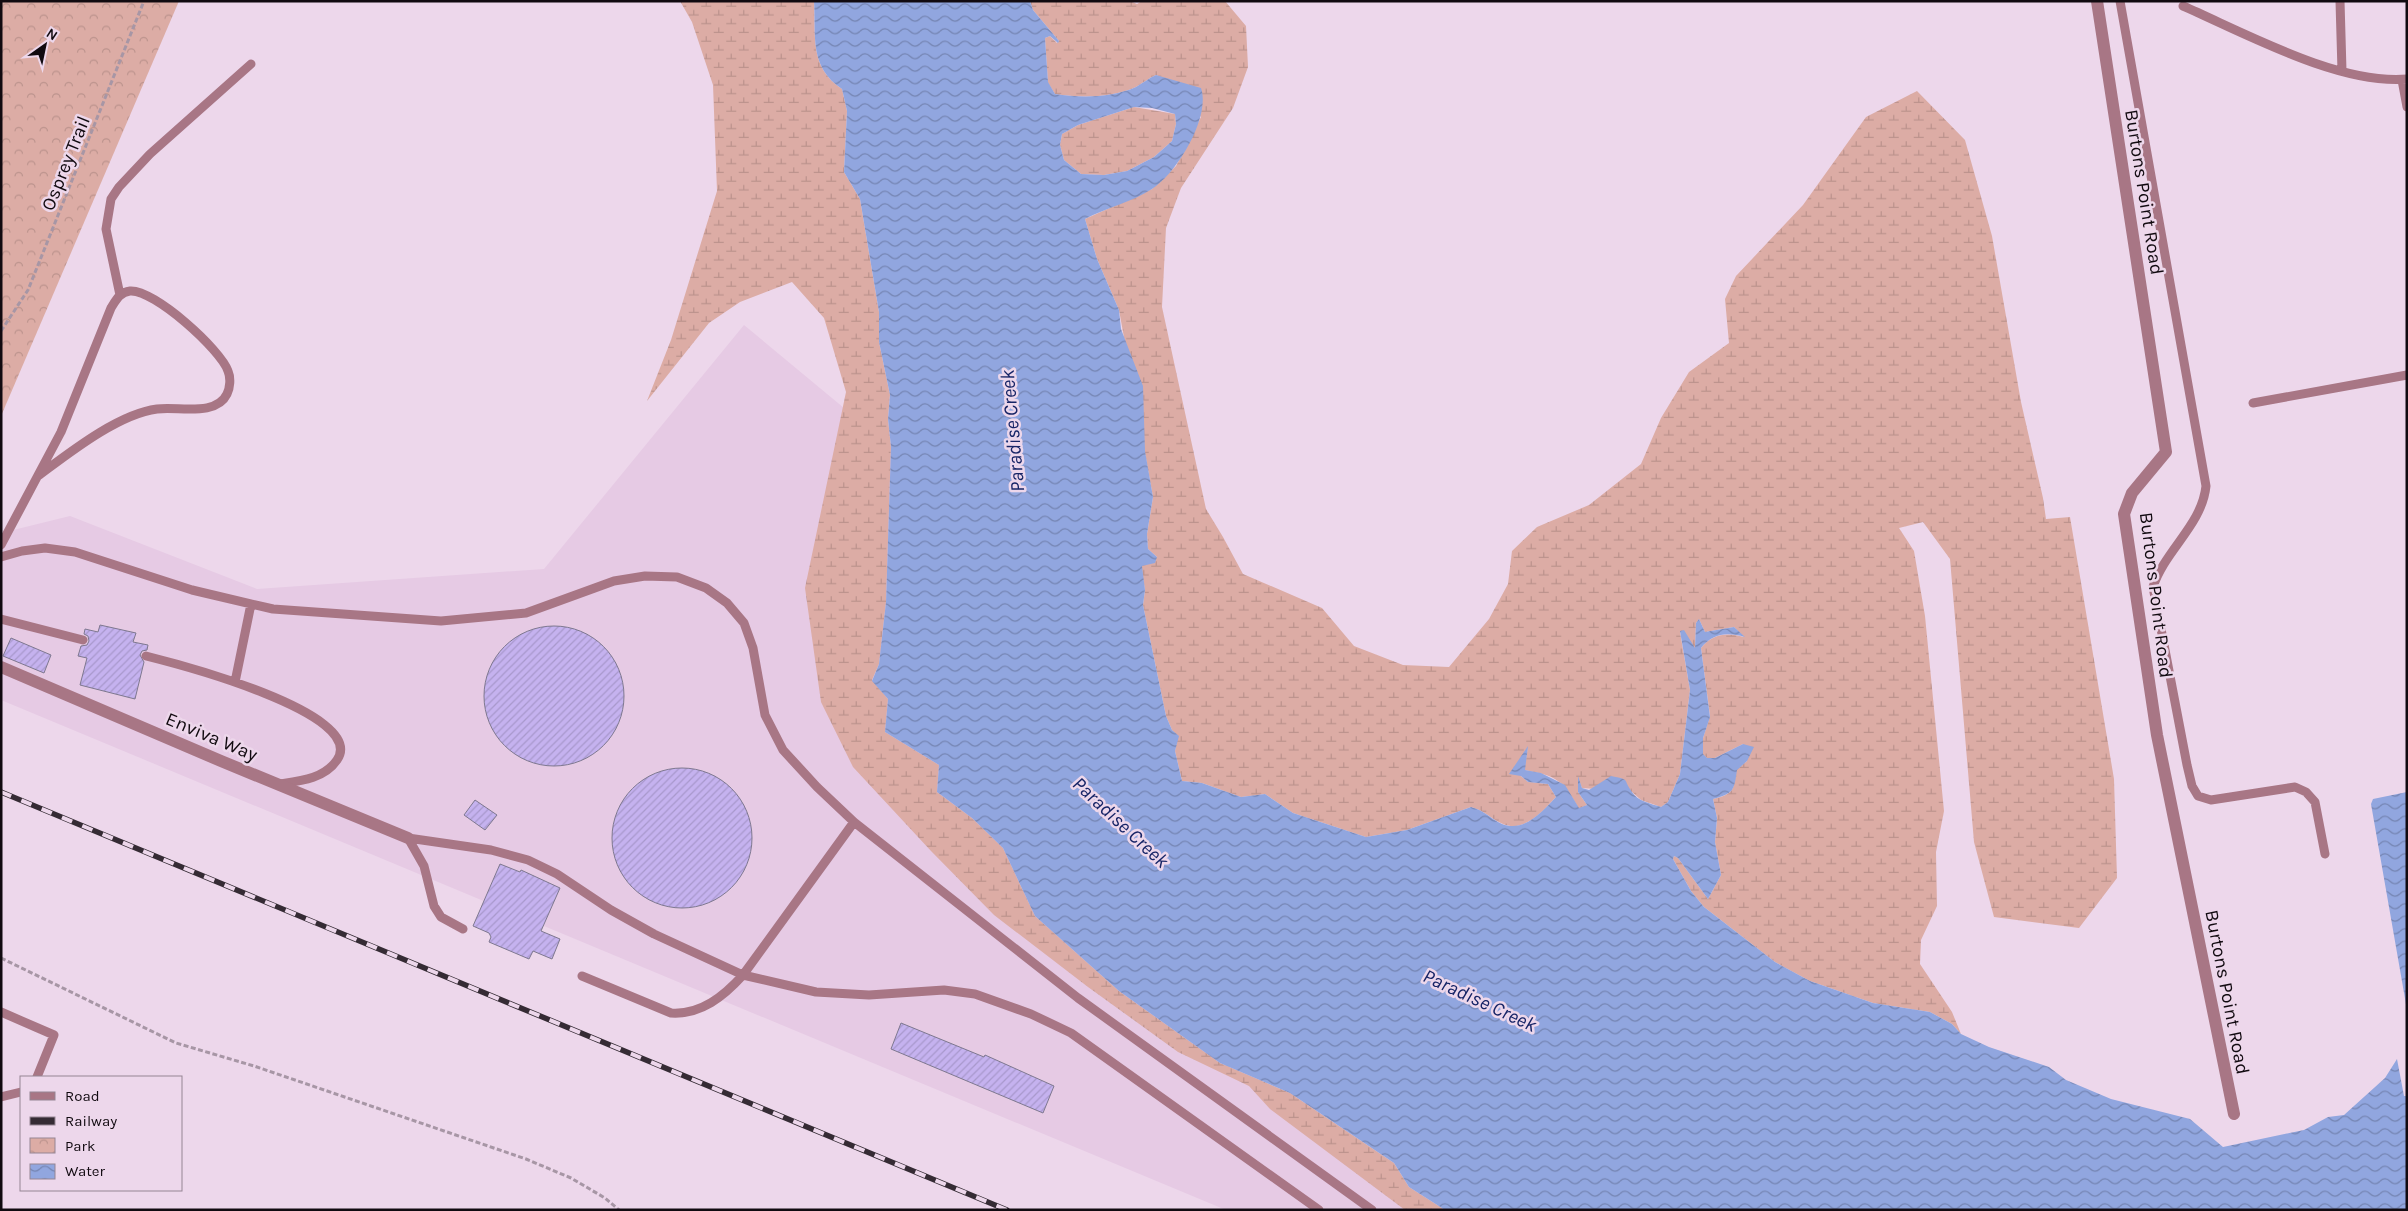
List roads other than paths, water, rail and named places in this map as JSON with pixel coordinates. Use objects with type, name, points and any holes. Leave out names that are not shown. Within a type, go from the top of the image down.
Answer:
[{"type":"street","name":"Burtons Point Road","points":[[2097,1],[2166,452],[2132,493],[2124,514],[2157,735],[2234,1114]]},
{"type":"street","name":"Enviva Way","points":[[1,667],[408,838]]},
{"type":"lane","points":[[2120,1],[2206,486],[2205,500],[2197,516],[2158,570],[2153,586],[2192,786],[2198,796],[2211,800],[2295,787],[2306,792],[2315,802],[2325,854]]},
{"type":"lane","points":[[2340,1],[2342,71]]},
{"type":"lane","points":[[2183,6],[2285,51],[2342,71],[2404,79],[2407,107]]},
{"type":"lane","points":[[120,295],[106,229],[112,198],[119,187],[150,154],[251,64]]},
{"type":"lane","points":[[1,545],[16,513],[61,432],[111,308],[120,295],[131,291],[146,295],[180,316],[215,351],[228,370],[228,392],[223,400],[208,409],[155,409],[125,420],[84,442],[38,476]]},
{"type":"lane","points":[[2253,403],[2407,375]]},
{"type":"lane","points":[[1,557],[22,550],[45,548],[75,552],[192,590],[273,609],[442,621],[526,613],[614,581],[645,576],[676,577],[706,588],[727,603],[744,623],[752,648],[765,715],[783,750],[817,787],[854,822],[1078,998],[1372,1210]]},
{"type":"lane","points":[[235,682],[251,604]]},
{"type":"lane","points":[[1,619],[82,640]]},
{"type":"lane","points":[[146,656],[199,669],[235,682],[309,714],[326,725],[340,745],[340,754],[326,772],[297,782],[278,784]]},
{"type":"lane","points":[[582,976],[671,1013],[686,1014],[701,1008],[728,992],[743,975],[854,822]]},
{"type":"lane","points":[[408,838],[424,866],[434,906],[441,917],[463,928]]},
{"type":"lane","points":[[408,838],[490,850],[528,860],[557,874],[611,910],[654,934],[743,975],[816,992],[869,995],[944,990],[975,994],[1031,1014],[1071,1033],[1319,1210]]},
{"type":"lane","points":[[1,1012],[54,1035],[37,1076]]},
{"type":"lane","points":[[1,1097],[20,1092]]},
{"type":"water","name":"Paradise Creek","points":[[814,1],[1030,1],[1033,10],[1059,41],[1058,43],[1050,36],[1045,38],[1048,82],[1055,94],[1075,96],[1106,95],[1136,87],[1156,75],[1201,88],[1203,100],[1201,114],[1190,143],[1172,171],[1144,194],[1085,219],[1097,259],[1119,310],[1121,329],[1143,386],[1145,451],[1153,497],[1147,534],[1148,549],[1157,557],[1155,563],[1142,566],[1145,590],[1143,605],[1166,716],[1172,730],[1179,736],[1175,751],[1182,781],[1202,783],[1241,797],[1265,794],[1293,813],[1366,837],[1407,830],[1471,807],[1480,810],[1502,824],[1518,826],[1539,814],[1556,797],[1548,784],[1528,782],[1521,776],[1509,774],[1528,746],[1525,770],[1541,773],[1565,785],[1579,808],[1587,805],[1578,792],[1578,776],[1582,788],[1589,790],[1611,776],[1624,779],[1637,798],[1661,807],[1668,802],[1680,774],[1690,690],[1680,631],[1684,630],[1695,648],[1696,623],[1699,619],[1705,632],[1734,627],[1745,637],[1732,634],[1721,635],[1710,639],[1701,648],[1710,717],[1703,738],[1703,754],[1707,758],[1715,758],[1743,744],[1754,747],[1747,761],[1737,770],[1732,790],[1725,795],[1713,799],[1717,818],[1715,842],[1721,875],[1708,899],[1678,858],[1674,856],[1673,859],[1691,891],[1704,907],[1775,962],[1810,981],[1873,1003],[1930,1012],[1952,1024],[1961,1034],[1989,1047],[2049,1067],[2066,1080],[2111,1099],[2190,1119],[2223,1147],[2304,1130],[2328,1117],[2344,1115],[2385,1078],[2397,1059],[2404,1096],[2407,1096],[2407,1210],[1445,1210],[1409,1187],[1394,1163],[1290,1093],[1220,1063],[1119,991],[1035,916],[1003,848],[972,818],[937,792],[939,765],[885,732],[888,699],[872,681],[879,664],[886,602],[891,447],[888,419],[890,395],[879,342],[879,312],[860,199],[844,172],[847,111],[842,89],[831,80],[819,61],[815,39]],"holes":[[[1134,107],[1152,108],[1175,114],[1176,124],[1172,141],[1154,157],[1127,171],[1104,175],[1081,174],[1064,160],[1060,145],[1062,134],[1078,125]]]},
{"type":"water","points":[[2407,792],[2407,1010],[2371,804],[2373,799]]},
{"type":"railway","points":[[1,792],[1007,1210]]}]
